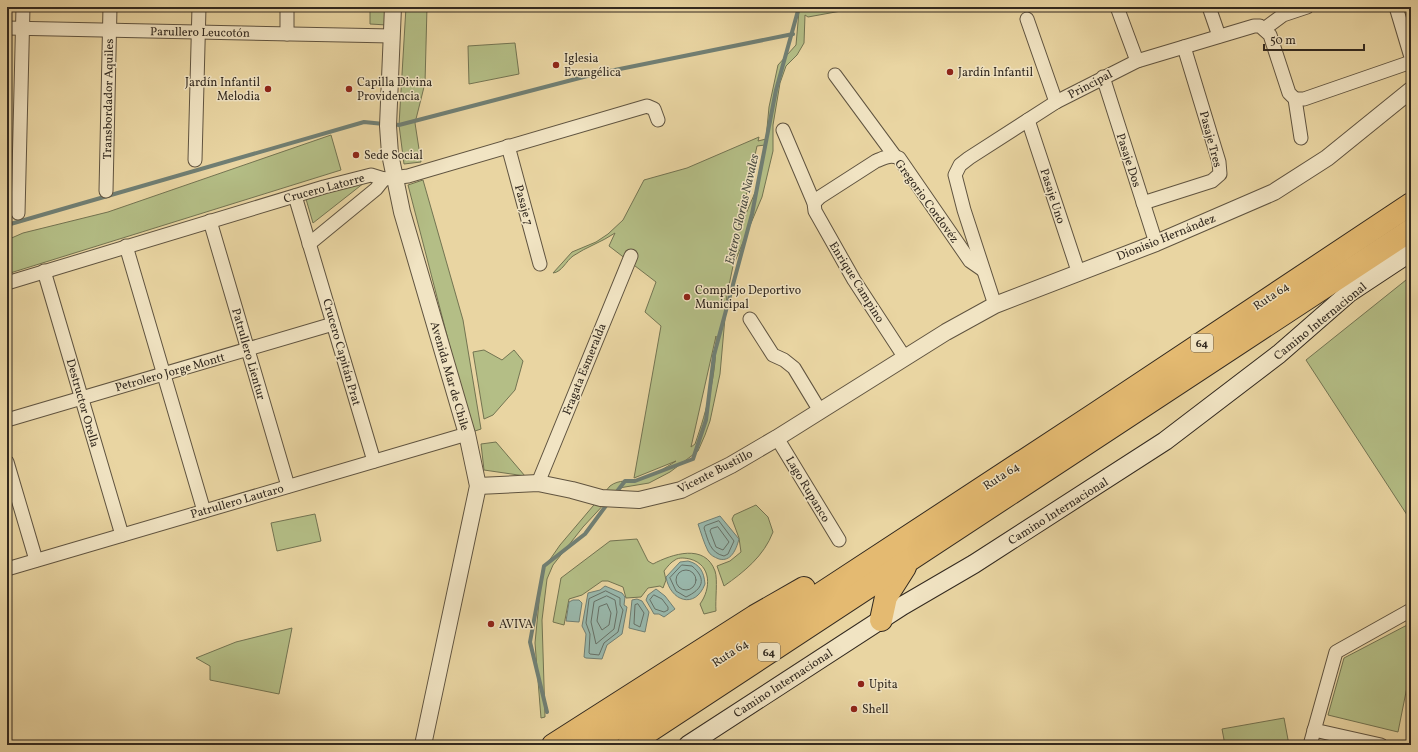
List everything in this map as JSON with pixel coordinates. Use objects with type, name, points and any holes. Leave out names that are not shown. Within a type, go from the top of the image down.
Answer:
[{"type":"highway","name":"Ruta 64","points":[[590,745],[911,535],[1411,204]]},
{"type":"highway","name":"Ruta 64","points":[[628,745],[1411,230]]},
{"type":"highway","points":[[553,745],[755,616],[826,576],[911,535]]},
{"type":"highway","points":[[881,620],[886,597],[897,578],[911,559]]},
{"type":"main road","name":"Camino Internacional","points":[[688,745],[881,620],[1033,527],[1185,428],[1280,354],[1349,293],[1411,252]]},
{"type":"street","points":[[18,213],[23,7]]},
{"type":"street","name":"Transbordador Aquiles","points":[[106,191],[110,7]]},
{"type":"street","points":[[195,160],[199,7]]},
{"type":"street","points":[[286,34],[287,7]]},
{"type":"street","name":"Avenida Mar de Chile","points":[[393,7],[388,138],[389,179],[402,212],[467,434],[478,486],[423,745]]},
{"type":"street","points":[[1117,7],[1137,61]]},
{"type":"street","points":[[1209,7],[1219,36]]},
{"type":"street","points":[[1301,138],[1295,99],[1289,93],[1270,35],[1264,29],[1283,15],[1307,7]]},
{"type":"street","points":[[1396,7],[1411,57]]},
{"type":"street","points":[[1027,19],[1056,102]]},
{"type":"street","name":"Principal","points":[[983,270],[964,210],[956,175],[960,165],[1056,102],[1137,61],[1254,26],[1264,29]]},
{"type":"street","name":"Parullero Leucotón","points":[[7,28],[392,36]]},
{"type":"street","name":"Pasaje Tres","points":[[1143,203],[1212,181],[1220,174],[1220,162],[1184,47]]},
{"type":"street","points":[[1295,99],[1304,99],[1411,62]]},
{"type":"street","points":[[835,75],[894,155]]},
{"type":"street","name":"Pasaje Dos","points":[[1103,77],[1156,243]]},
{"type":"street","name":"Dionisio Hernández","points":[[905,358],[995,305],[1078,271],[1156,243],[1254,202],[1292,182],[1327,158],[1411,90]]},
{"type":"street","name":"Crucero Latorre","points":[[7,283],[210,221],[371,175],[389,179],[408,176],[647,106],[654,109],[658,120]]},
{"type":"street","name":"Pasaje Uno","points":[[1028,120],[1078,271]]},
{"type":"street","name":"Enrique Campino","points":[[783,130],[814,203],[815,211],[854,280],[905,358]]},
{"type":"street","name":"Pasaje 7","points":[[508,146],[540,264]]},
{"type":"street","name":"Gregorio Cordovéz","points":[[814,203],[820,197],[876,161],[886,156],[894,155],[899,158],[970,261],[983,270]]},
{"type":"street","points":[[309,244],[389,179]]},
{"type":"street","name":"Crucero Capitán Prat","points":[[295,196],[374,461]]},
{"type":"street","name":"Patrullero Lientur","points":[[210,221],[288,486]]},
{"type":"street","points":[[126,246],[204,511]]},
{"type":"street","name":"Fragata Esmeralda","points":[[538,483],[631,256]]},
{"type":"street","points":[[983,270],[995,305]]},
{"type":"street","name":"Destructor Orella","points":[[44,271],[122,535]]},
{"type":"street","points":[[750,319],[773,355],[784,360],[794,368],[820,411]]},
{"type":"street","name":"Petrolero Jorge Montt","points":[[7,420],[333,324]]},
{"type":"street","name":"Vicente Bustillo","points":[[478,486],[538,483],[601,498],[639,500],[681,490],[731,465],[777,438],[905,358]]},
{"type":"street","name":"Patrullero Lautaro","points":[[7,569],[467,434]]},
{"type":"street","name":"Lago Rupanco","points":[[777,438],[839,540]]},
{"type":"street","points":[[7,462],[36,560]]},
{"type":"street","points":[[1310,745],[1336,652],[1411,610]]},
{"type":"street","points":[[1314,730],[1381,745]]},
{"type":"green space","points":[[370,7],[387,7],[387,25],[370,24]]},
{"type":"green space","points":[[406,7],[427,7],[425,83],[415,123],[421,162],[404,164],[399,125]]},
{"type":"green space","name":"Complejo Deportivo Municipal","points":[[793,7],[863,7],[808,17],[805,15],[804,43],[797,55],[786,66],[780,83],[773,125],[773,151],[762,197],[733,266],[727,295],[720,374],[710,421],[698,451],[670,472],[649,483],[619,488],[583,527],[553,565],[547,579],[542,620],[545,717],[541,718],[535,643],[542,571],[560,545],[610,486],[617,482],[645,478],[659,472],[676,461],[634,478],[661,326],[645,312],[656,282],[609,246],[615,233],[573,256],[559,271],[553,273],[572,252],[596,242],[608,234],[623,220],[644,180],[687,168],[759,137],[758,141],[766,139],[769,107],[778,65],[796,45],[799,11]],"holes":[[[765,145],[757,188],[738,232],[757,146]],[[716,336],[715,363],[710,391],[695,444],[691,447]]]},
{"type":"green space","points":[[515,43],[519,74],[469,84],[468,46]]},
{"type":"green space","points":[[331,135],[341,170],[7,274],[7,240],[23,233],[108,212]]},
{"type":"green space","points":[[369,179],[313,223],[306,199]]},
{"type":"green space","points":[[423,180],[463,320],[481,429],[472,432],[408,185]]},
{"type":"green space","points":[[1411,276],[1411,521],[1306,360]]},
{"type":"green space","points":[[484,350],[502,360],[514,350],[523,361],[515,390],[493,415],[484,419],[473,352]]},
{"type":"green space","points":[[496,442],[525,476],[484,470],[481,444]]},
{"type":"green space","points":[[756,505],[768,517],[773,532],[764,549],[753,563],[724,586],[717,566],[730,561],[741,552],[739,538],[732,519],[734,515]]},
{"type":"green space","points":[[315,514],[321,541],[277,551],[271,523]]},
{"type":"green space","points":[[637,539],[648,561],[653,564],[678,554],[687,553],[704,557],[710,562],[716,575],[716,611],[704,614],[700,604],[704,598],[707,585],[706,572],[702,566],[690,559],[680,558],[672,562],[664,571],[666,580],[663,588],[660,586],[648,588],[641,597],[626,598],[623,587],[608,581],[602,581],[582,595],[569,599],[564,625],[553,622],[561,578],[610,541]]},
{"type":"green space","points":[[1411,623],[1411,667],[1398,732],[1328,715],[1344,658]]},
{"type":"green space","points":[[292,628],[279,694],[210,680],[210,666],[196,658],[236,642]]},
{"type":"green space","points":[[1284,718],[1289,745],[1225,745],[1222,729]]},
{"type":"water","points":[[720,516],[739,539],[732,554],[727,559],[719,559],[711,555],[698,524]]},
{"type":"water","points":[[688,561],[696,564],[701,569],[705,584],[701,592],[689,600],[677,597],[672,592],[666,577],[680,562]]},
{"type":"water","points":[[605,586],[622,593],[625,597],[624,605],[627,607],[622,634],[607,645],[602,659],[586,658],[584,657],[586,634],[582,626],[588,593],[600,590]]},
{"type":"water","points":[[656,589],[665,596],[675,609],[664,617],[659,614],[654,614],[646,600],[648,595]]},
{"type":"water","points":[[637,599],[642,601],[649,612],[645,632],[629,628],[632,600]]},
{"type":"water","points":[[579,600],[582,603],[579,622],[566,621],[569,602]]},
{"type":"waterway","name":"Estero Glorias Navales","points":[[615,494],[625,481],[635,481],[693,459],[706,420],[714,355],[752,214],[776,90],[799,7]]},
{"type":"waterway","points":[[391,124],[399,125],[595,74],[793,34]]},
{"type":"waterway","points":[[7,225],[364,122],[384,124]]},
{"type":"waterway","name":"Estero Glorias Navales","points":[[547,712],[530,642],[544,566],[585,534],[608,503]]},
{"type":"place","name":"Iglesia Evangélica","points":[[556,65]]},
{"type":"place","name":"Jardín Infantil","points":[[950,72]]},
{"type":"place","name":"Jardín Infantil Melodia","points":[[268,89]]},
{"type":"place","name":"Capilla Divina Providencia","points":[[349,89]]},
{"type":"place","name":"Sede Social","points":[[356,155]]},
{"type":"place","name":"Complejo Deportivo Municipal","points":[[687,297]]},
{"type":"place","name":"AVIVA","points":[[491,624]]},
{"type":"place","name":"Upita","points":[[861,684]]},
{"type":"place","name":"Shell","points":[[854,709]]}]
